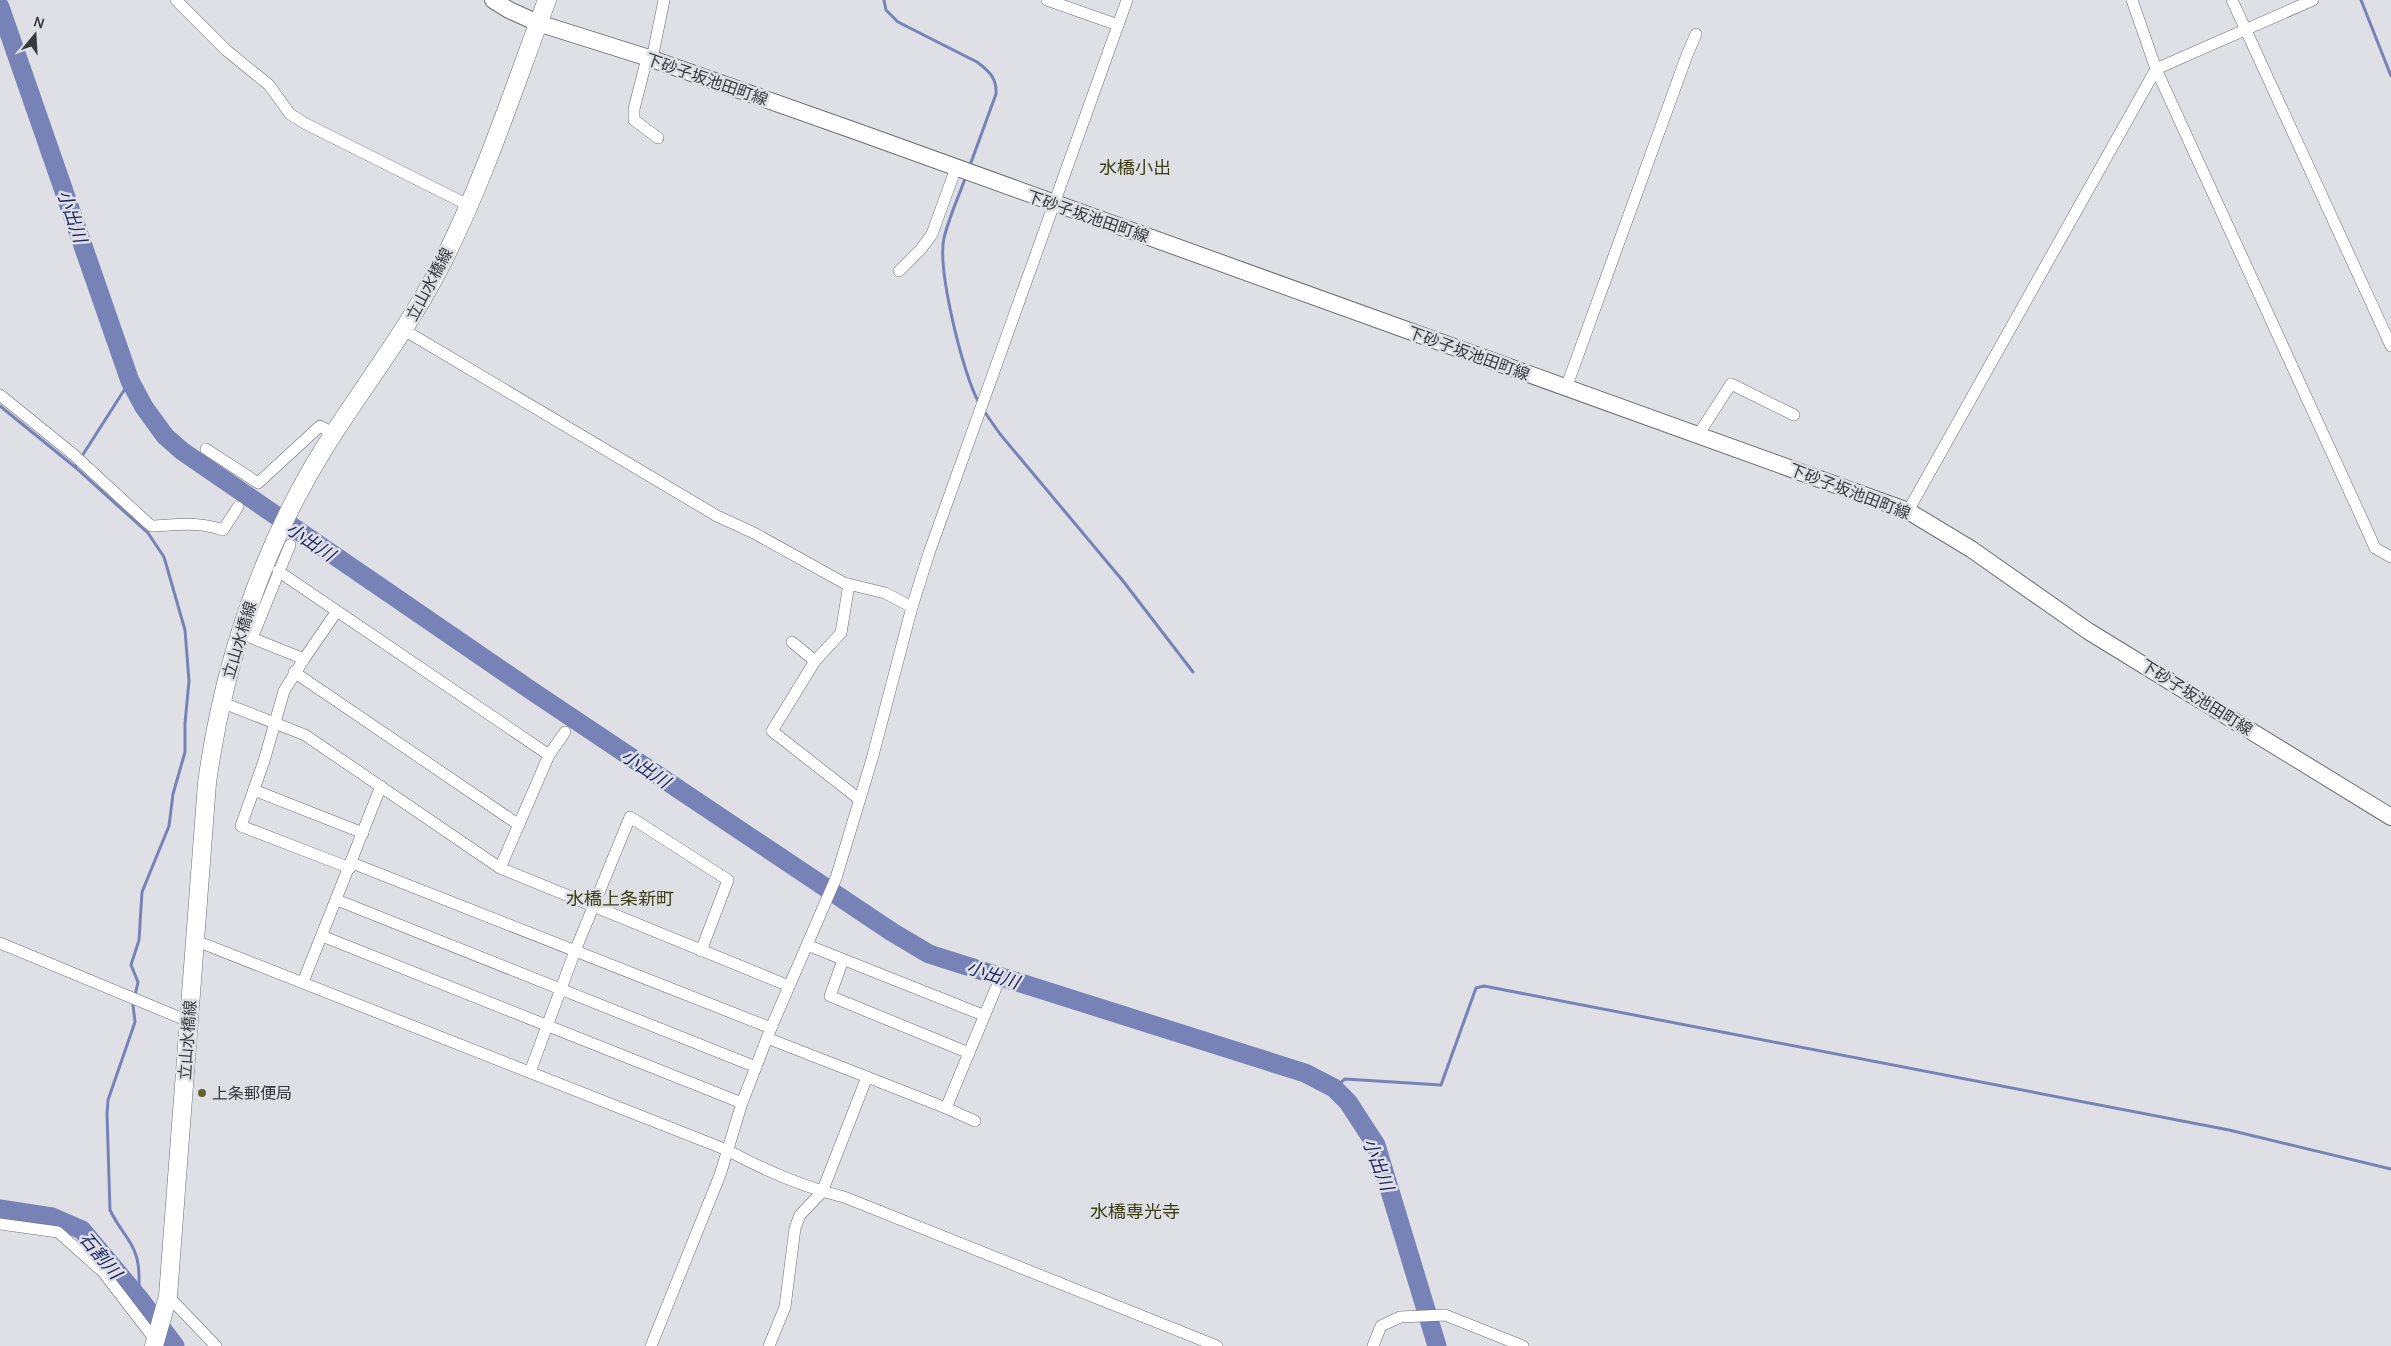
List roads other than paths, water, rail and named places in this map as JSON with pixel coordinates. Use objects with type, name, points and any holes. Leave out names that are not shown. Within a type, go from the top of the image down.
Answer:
[{"type":"main road","name":"下砂子坂池田町線","points":[[493,0],[509,10],[538,23],[650,58],[1908,511],[1971,549],[2088,631],[2391,817]]},
{"type":"main road","name":"立山水橋線","points":[[155,1343],[167,1302],[206,784],[221,702],[250,604],[284,540],[289,513],[304,483],[334,434],[404,330],[443,261],[502,121],[547,0]]},
{"type":"street","points":[[176,0],[226,50],[269,85],[290,114],[306,124],[468,205]]},
{"type":"street","points":[[658,138],[634,120],[634,109],[650,58],[664,0]]},
{"type":"street","points":[[1047,0],[1118,25]]},
{"type":"street","points":[[651,1346],[720,1175],[742,1103],[769,1033],[836,878],[929,553],[1127,0]]},
{"type":"street","points":[[2132,0],[2156,70],[2375,548],[2391,557]]},
{"type":"street","points":[[2232,0],[2391,346]]},
{"type":"street","points":[[1908,511],[2156,70],[2313,0]]},
{"type":"street","points":[[1566,388],[1696,34]]},
{"type":"street","points":[[899,271],[921,249],[932,234],[956,168]]},
{"type":"street","points":[[404,330],[717,516],[849,584],[885,593],[912,608]]},
{"type":"street","points":[[1698,435],[1731,384],[1794,415]]},
{"type":"street","points":[[0,395],[74,455],[151,526],[196,523],[208,524],[224,530],[238,508]]},
{"type":"street","points":[[206,450],[258,483],[320,426],[334,434]]},
{"type":"street","points":[[284,540],[278,570],[252,638],[304,659]]},
{"type":"street","points":[[278,570],[549,756]]},
{"type":"street","points":[[849,584],[841,633],[815,661],[772,730],[859,800]]},
{"type":"street","points":[[337,611],[294,672],[284,691],[241,826],[575,951],[769,1033],[866,1077],[975,1121]]},
{"type":"street","points":[[792,642],[815,661]]},
{"type":"street","points":[[294,672],[519,825]]},
{"type":"street","points":[[221,702],[305,736],[500,868],[789,986]]},
{"type":"street","points":[[500,868],[549,756],[565,732]]},
{"type":"street","points":[[303,982],[351,866],[381,786]]},
{"type":"street","points":[[254,790],[363,832]]},
{"type":"street","points":[[530,1072],[592,907],[630,817],[728,880],[701,951]]},
{"type":"street","points":[[337,900],[756,1067]]},
{"type":"street","points":[[322,936],[742,1103]]},
{"type":"street","points":[[194,940],[727,1150],[763,1169],[822,1192],[853,1200],[1217,1346]]},
{"type":"street","points":[[0,943],[188,1021]]},
{"type":"street","points":[[807,945],[984,1015]]},
{"type":"street","points":[[843,960],[830,996],[969,1053]]},
{"type":"street","points":[[946,1108],[996,988]]},
{"type":"street","points":[[769,1346],[785,1307],[795,1228],[800,1215],[822,1192],[866,1077]]},
{"type":"street","points":[[0,1224],[58,1232],[103,1272],[155,1343]]},
{"type":"street","points":[[167,1302],[216,1346]]},
{"type":"street","points":[[1373,1346],[1381,1326],[1400,1317],[1445,1315],[1523,1346]]},
{"type":"waterway","points":[[884,0],[886,10],[898,22],[977,62],[994,79],[996,94],[969,168]]},
{"type":"waterway","points":[[2361,0],[2391,76]]},
{"type":"waterway","name":"小出川","points":[[0,7],[130,381],[144,407],[165,436],[182,451],[532,691],[892,932],[929,954],[1305,1073],[1334,1088],[1348,1102],[1376,1145],[1437,1346]]},
{"type":"waterway","points":[[966,176],[944,238],[944,273],[959,347],[979,403]]},
{"type":"waterway","points":[[75,467],[130,381]]},
{"type":"waterway","points":[[0,406],[75,467],[148,533],[164,557],[185,630],[189,681],[185,723],[185,752],[173,794],[169,826],[142,892],[139,940],[131,965],[138,982],[133,1005],[135,1022],[108,1100],[107,1114],[110,1210],[134,1250],[139,1270],[139,1298]]},
{"type":"waterway","points":[[984,411],[1000,434],[1123,581],[1193,672]]},
{"type":"waterway","points":[[1334,1088],[1345,1079],[1441,1085],[1476,988],[1484,986],[2229,1130],[2391,1169]]},
{"type":"waterway","name":"石割川","points":[[0,1209],[52,1217],[82,1230],[139,1298],[175,1346]]},
{"type":"place","name":"上条郵便局","points":[[202,1093]]},
{"type":"district","name":"水橋小出","points":[[1135,167]]},
{"type":"district","name":"水橋上条新町","points":[[620,898]]},
{"type":"district","name":"水橋専光寺","points":[[1135,1211]]}]
